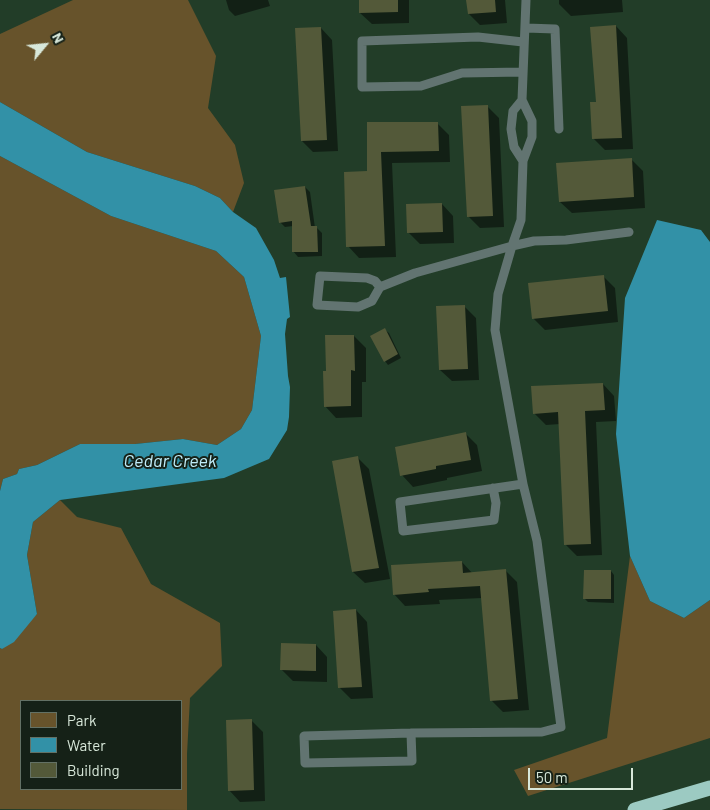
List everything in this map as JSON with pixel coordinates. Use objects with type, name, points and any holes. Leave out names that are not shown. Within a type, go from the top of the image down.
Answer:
[{"type":"highway","points":[[635,810],[710,788]]},
{"type":"lane","points":[[411,733],[412,761],[304,763],[304,736],[411,733],[542,732],[561,727],[537,541],[524,484],[495,330],[498,294],[521,220],[523,161],[532,137],[532,121],[522,100],[526,0]]},
{"type":"lane","points":[[526,28],[555,29],[559,128]]},
{"type":"lane","points":[[522,72],[462,73],[422,86],[362,87],[362,41],[478,38],[523,42]]},
{"type":"lane","points":[[522,100],[513,111],[510,129],[514,147],[523,161]]},
{"type":"lane","points":[[380,287],[375,281],[367,278],[320,276],[317,305],[358,307],[372,301],[380,287],[415,273],[512,246],[534,241],[566,240],[629,232]]},
{"type":"lane","points":[[493,488],[496,503],[494,520],[403,532],[400,502],[493,488],[524,484]]},
{"type":"green space","points":[[73,0],[188,0],[216,56],[208,108],[235,145],[244,183],[233,212],[220,198],[195,186],[87,152],[0,102],[0,34]]},
{"type":"green space","points":[[0,156],[111,216],[216,251],[244,277],[261,336],[252,410],[241,429],[217,445],[183,439],[135,444],[80,444],[37,465],[19,469],[17,474],[3,479],[0,491]]},
{"type":"green space","points":[[60,500],[77,517],[121,528],[151,584],[220,623],[222,666],[190,698],[187,810],[0,809],[0,648],[2,649],[37,614],[27,555],[33,522]]},
{"type":"green space","points":[[630,556],[650,601],[684,618],[710,600],[710,738],[528,796],[514,770],[607,738]]},
{"type":"water","name":"Cedar Creek","points":[[0,102],[87,152],[195,186],[220,198],[233,212],[256,228],[274,260],[280,278],[286,277],[290,317],[287,319],[285,334],[290,387],[289,417],[287,430],[269,459],[224,478],[60,500],[33,522],[27,555],[37,614],[14,642],[2,649],[0,648],[0,491],[3,479],[17,474],[19,469],[37,465],[80,444],[135,444],[183,439],[217,445],[241,429],[252,410],[261,336],[244,277],[216,251],[111,216],[0,156]]},
{"type":"water","points":[[657,220],[701,230],[710,242],[710,600],[684,618],[650,601],[630,556],[616,434],[625,298]]},
{"type":"building","points":[[359,0],[398,0],[398,12],[359,13]]},
{"type":"building","points":[[466,0],[495,0],[496,12],[468,14]]},
{"type":"building","points":[[616,25],[622,138],[592,139],[590,102],[596,102],[590,27]]},
{"type":"building","points":[[321,27],[327,140],[301,141],[295,28]]},
{"type":"building","points":[[488,105],[493,216],[467,217],[461,106]]},
{"type":"building","points":[[367,122],[438,122],[439,151],[381,152],[385,246],[346,247],[344,172],[367,171]]},
{"type":"building","points":[[632,158],[634,197],[559,202],[556,163]]},
{"type":"building","points":[[305,186],[311,226],[317,226],[318,252],[292,252],[292,221],[279,223],[274,190]]},
{"type":"building","points":[[442,203],[443,232],[407,233],[406,204]]},
{"type":"building","points":[[604,275],[608,311],[532,319],[528,283]]},
{"type":"building","points":[[465,305],[468,369],[439,370],[436,306]]},
{"type":"building","points":[[385,328],[398,354],[384,362],[370,336]]},
{"type":"building","points":[[325,335],[354,335],[355,371],[351,370],[351,406],[324,407]]},
{"type":"building","points":[[603,383],[605,410],[585,411],[591,544],[564,545],[558,412],[533,414],[531,386]]},
{"type":"building","points":[[466,432],[471,460],[436,466],[436,469],[400,476],[395,447]]},
{"type":"building","points":[[358,456],[379,568],[352,572],[332,461]]},
{"type":"building","points":[[462,561],[463,573],[506,569],[518,699],[490,701],[480,586],[428,589],[429,592],[393,595],[391,565]]},
{"type":"building","points":[[584,570],[611,570],[611,599],[583,599]]},
{"type":"building","points":[[356,609],[362,687],[338,688],[333,611]]},
{"type":"building","points":[[281,643],[316,644],[316,671],[280,670]]},
{"type":"building","points":[[252,719],[254,790],[228,791],[226,720]]}]
